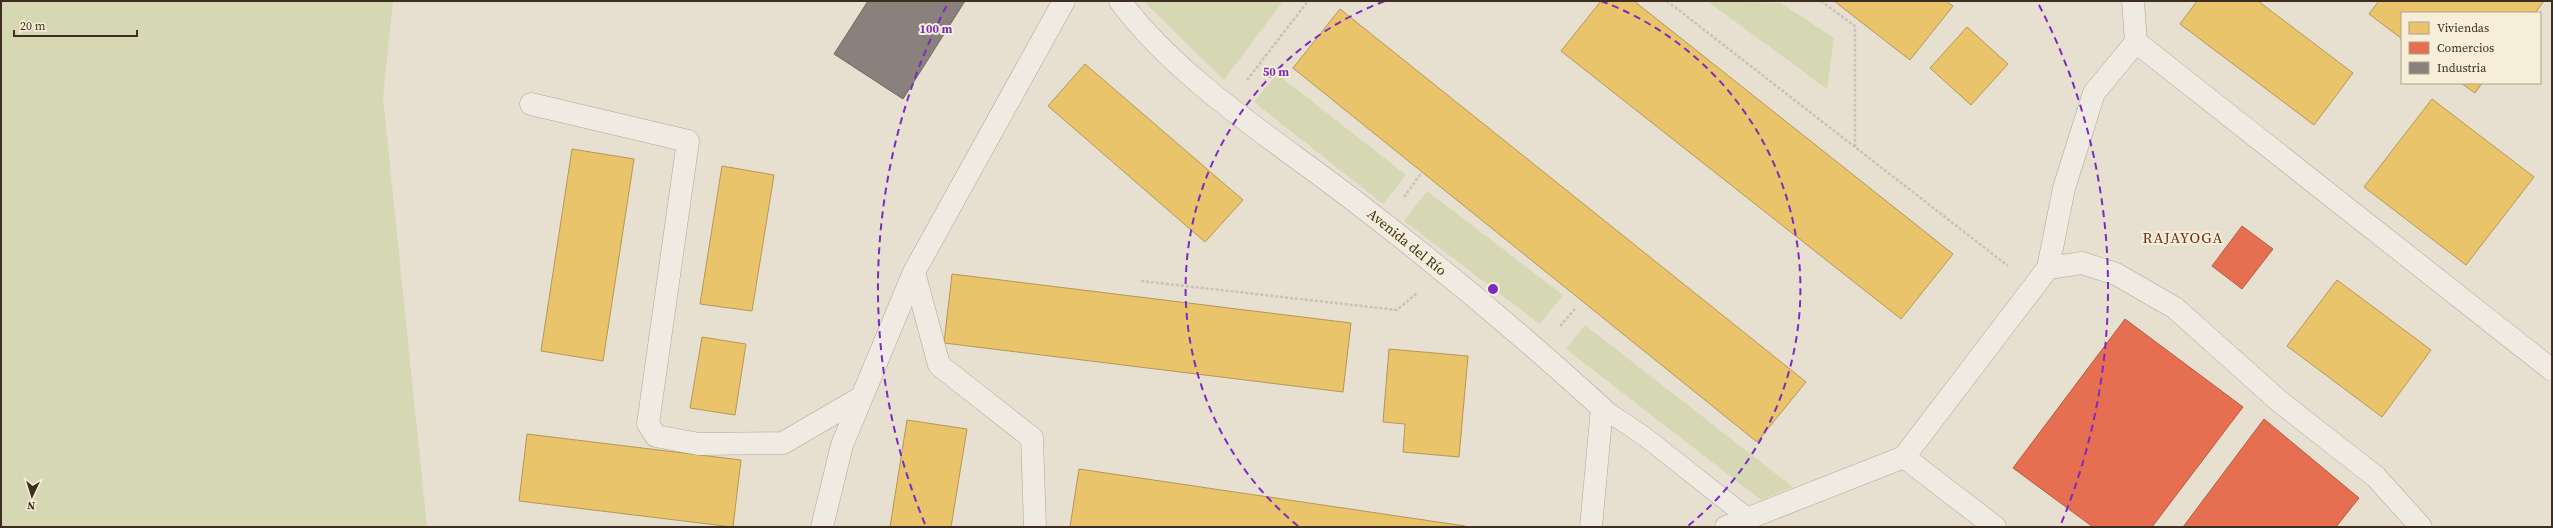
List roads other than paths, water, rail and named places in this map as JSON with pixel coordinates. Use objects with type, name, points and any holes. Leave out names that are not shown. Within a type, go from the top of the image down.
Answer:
[{"type":"street","points":[[822,527],[842,445],[914,272],[1064,1]]},
{"type":"street","name":"Avenida del Río","points":[[1120,1],[1137,24],[1197,80],[1443,271],[1540,351],[1602,408]]},
{"type":"street","points":[[1726,527],[1783,506],[1904,457],[2048,268],[2064,188],[2094,93],[2136,42],[2132,1]]},
{"type":"street","points":[[2136,42],[2552,370]]},
{"type":"street","points":[[532,104],[688,141],[648,424],[656,436],[699,444],[783,443],[862,397]]},
{"type":"street","points":[[2048,268],[2082,263],[2116,274],[2175,308],[2279,400],[2376,477],[2421,527]]},
{"type":"street","points":[[914,272],[939,366],[1032,438],[1035,527]]},
{"type":"street","points":[[1591,527],[1602,408]]},
{"type":"street","points":[[1904,457],[1995,527]]},
{"type":"lane","points":[[1602,408],[1644,436],[1748,518]]},
{"type":"district","name":"RAJAYOGA","points":[[2183,237]]}]
